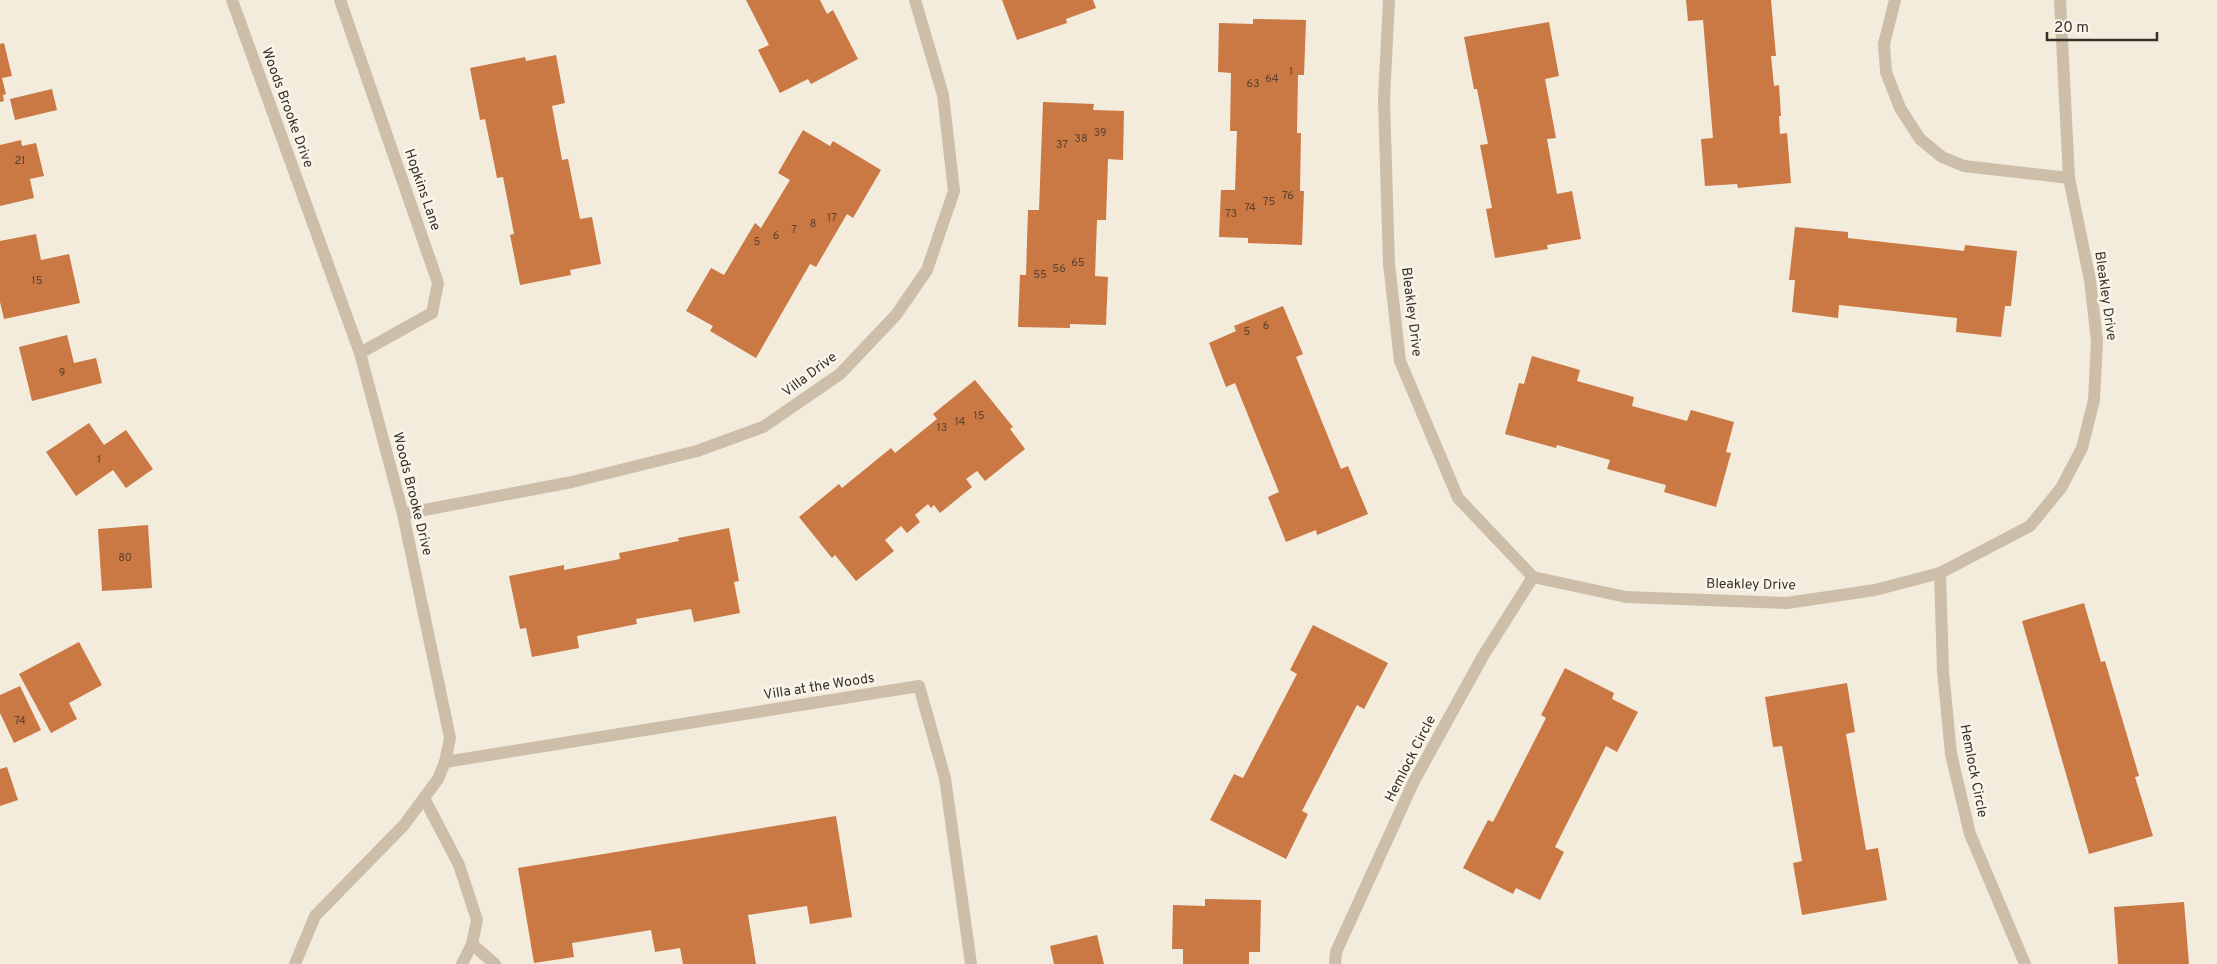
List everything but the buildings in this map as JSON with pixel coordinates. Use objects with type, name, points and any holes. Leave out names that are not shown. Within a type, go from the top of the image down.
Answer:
[{"type":"street","name":"Woods Brooke Drive","points":[[232,0],[360,353],[404,514],[450,738],[445,762],[438,779],[404,825],[315,916],[295,964]]},
{"type":"street","name":"Hopkins Lane","points":[[340,0],[438,283],[432,313],[360,353]]},
{"type":"street","name":"Villa Drive","points":[[404,514],[572,482],[697,452],[763,427],[840,374],[896,315],[927,270],[954,191],[943,95],[915,0]]},
{"type":"street","name":"Bleakley Drive","points":[[1389,0],[1384,99],[1388,235],[1389,264],[1400,361],[1458,498],[1533,577],[1626,597],[1787,603],[1875,590],[1940,573],[2030,526],[2061,488],[2082,448],[2094,400],[2097,341],[2090,280],[2069,178],[2060,0]]},
{"type":"street","points":[[1895,0],[1884,44],[1886,72],[1900,108],[1920,139],[1942,157],[1964,166],[2069,178]]},
{"type":"street","name":"Hemlock Circle","points":[[1940,573],[1943,672],[1951,754],[1970,834],[2025,964]]},
{"type":"street","name":"Hemlock Circle","points":[[1335,964],[1336,952],[1414,781],[1483,656],[1533,577]]},
{"type":"street","name":"Villa at the Woods","points":[[445,762],[919,686],[945,778],[971,964]]},
{"type":"street","points":[[424,798],[459,865],[471,896],[477,920],[472,944],[462,964]]},
{"type":"street","points":[[472,944],[495,964]]}]
